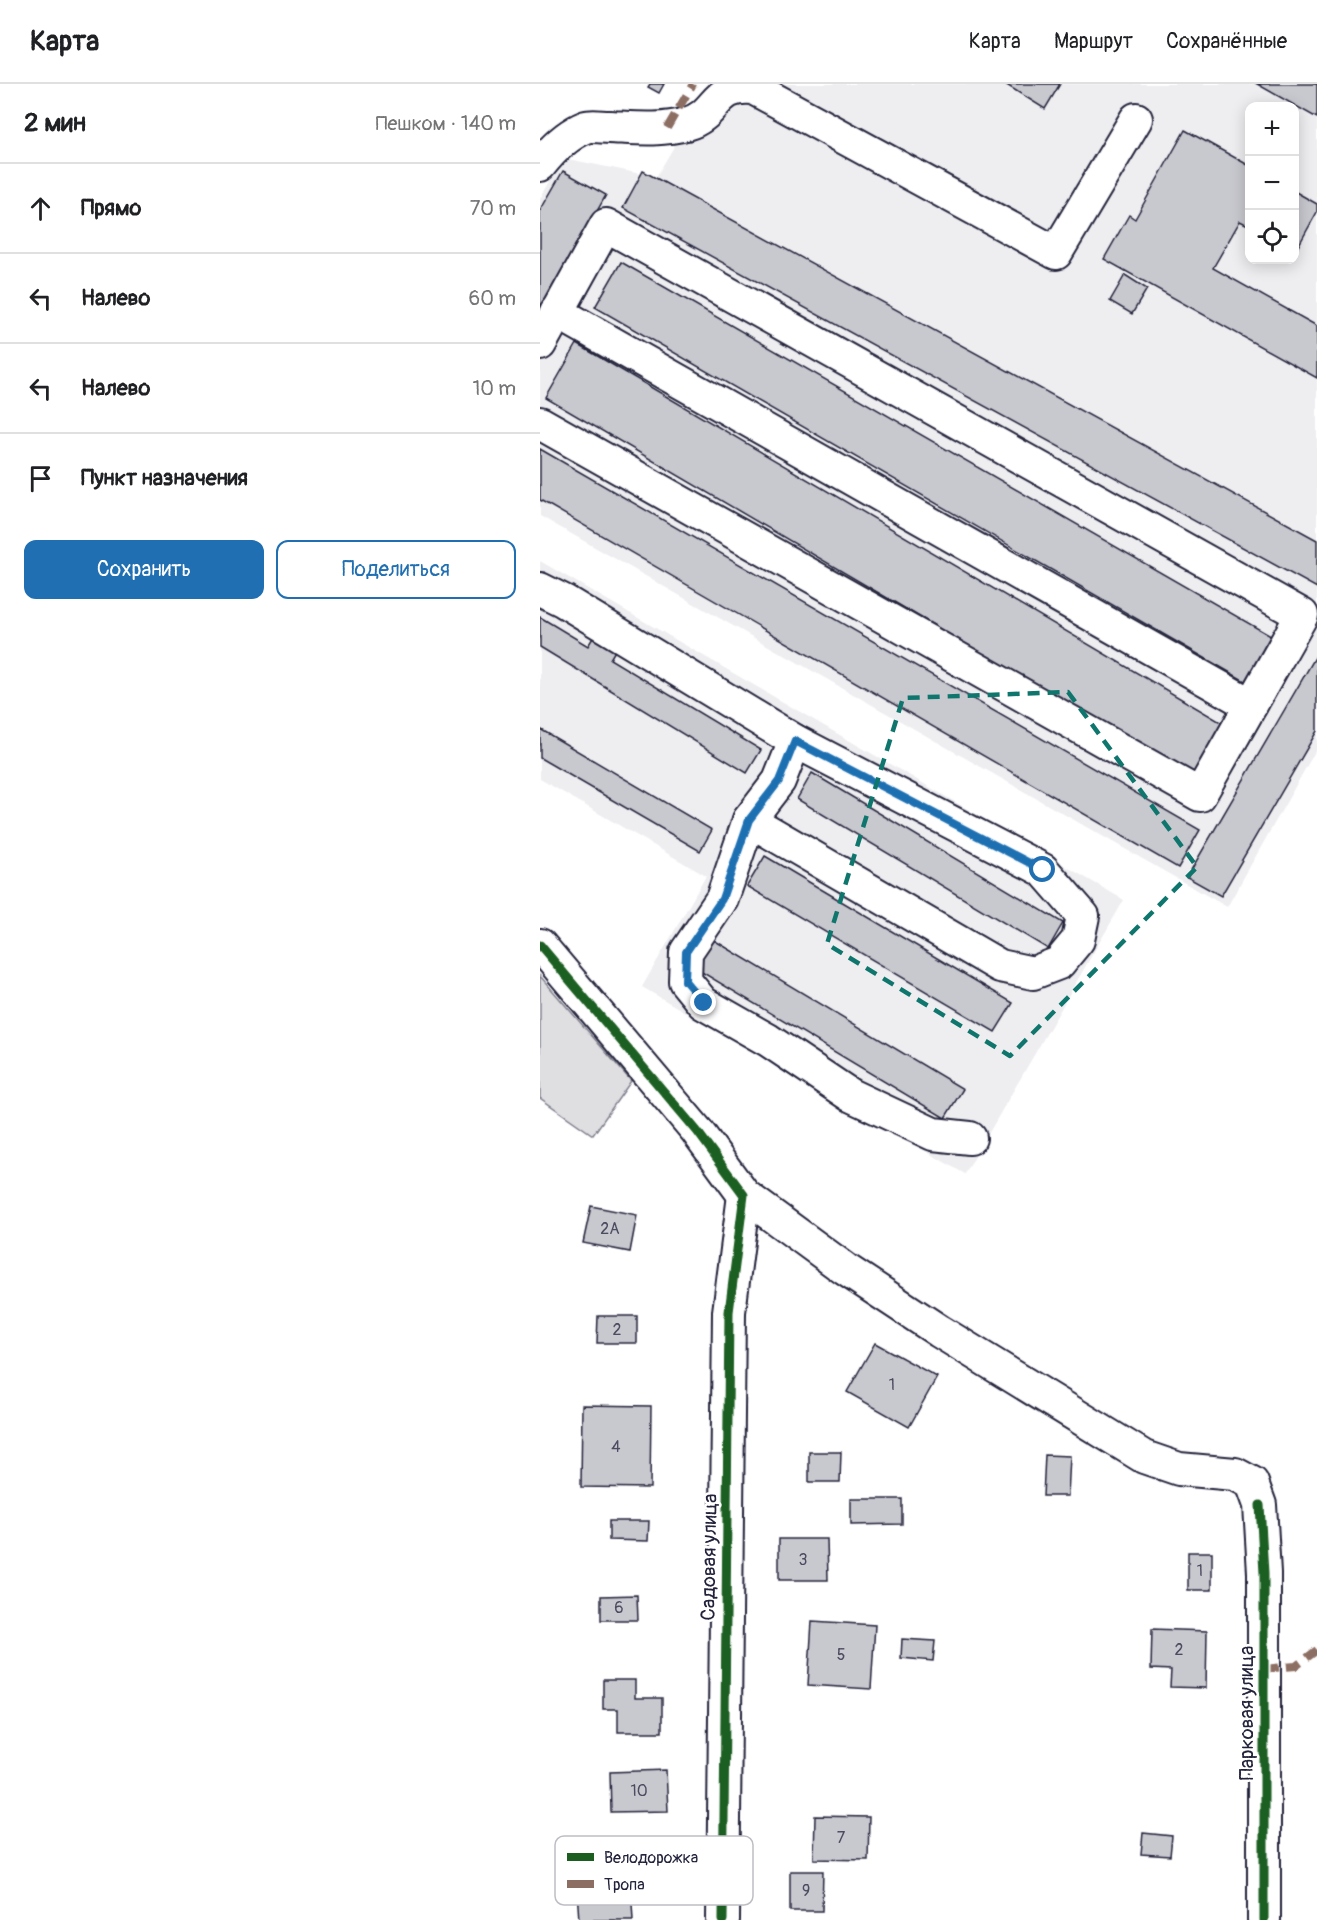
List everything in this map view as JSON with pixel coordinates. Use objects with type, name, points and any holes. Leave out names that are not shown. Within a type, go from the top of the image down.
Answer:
[{"type":"street","points":[[540,165],[551,150],[586,127],[667,128],[687,124],[704,116],[724,90],[737,85],[753,88],[1056,253],[1136,119]]},
{"type":"street","points":[[540,344],[606,225],[1302,615],[1200,795],[540,423]]},
{"type":"street","points":[[557,312],[1251,705]]},
{"type":"street","points":[[540,589],[564,601],[795,741],[1043,870],[1083,916],[1078,940],[1059,963],[1033,973],[1000,966],[749,820]]},
{"type":"street","points":[[795,741],[779,781],[749,820],[722,899],[686,952],[685,981],[704,1003],[768,1040],[850,1095],[933,1134],[970,1138]]},
{"type":"street","points":[[540,945],[697,1131],[744,1195]]},
{"type":"street","name":"Парковая улица","points":[[744,1195],[845,1269],[930,1325],[1144,1457],[1179,1470],[1235,1474],[1252,1483],[1260,1505],[1264,1573],[1264,1920]]},
{"type":"street","name":"Садовая улица","points":[[724,1836],[729,1312],[744,1195]]},
{"type":"street","name":"Садовая улица","points":[[723,1905],[723,1920]]},
{"type":"highlighted area","points":[[1068,692],[1197,867],[1010,1056],[827,944],[903,698]]},
{"type":"shaded area","points":[[711,84],[1317,84],[1317,748],[1227,907],[540,516],[540,199],[563,158],[656,177]]},
{"type":"shaded area","points":[[540,561],[1124,900],[965,1174],[642,987],[706,876],[540,779]]},
{"type":"shaded area","points":[[540,976],[631,1081],[593,1135],[540,1098]]},
{"type":"building","points":[[650,84],[664,84],[659,93],[648,87]]},
{"type":"building","points":[[1005,84],[1060,84],[1045,109]]},
{"type":"building","points":[[1257,84],[1317,84],[1317,118],[1299,108],[1299,102],[1289,102]]},
{"type":"building","points":[[1185,130],[1245,163],[1245,224],[1240,221],[1213,268],[1317,326],[1317,378],[1104,259],[1129,215],[1135,219]]},
{"type":"building","points":[[563,171],[606,195],[540,313],[540,211]]},
{"type":"building","points":[[643,171],[1317,540],[1317,588],[623,208]]},
{"type":"building","points":[[1299,194],[1317,204],[1317,212],[1299,245]]},
{"type":"building","points":[[621,262],[1276,639],[1250,684],[595,307]]},
{"type":"building","points":[[1125,275],[1147,289],[1132,314],[1110,301]]},
{"type":"building","points":[[577,344],[1224,724],[1193,777],[546,398]]},
{"type":"building","points":[[540,449],[1200,830],[1178,868],[540,500]]},
{"type":"building","points":[[540,617],[588,646],[597,631],[619,644],[610,659],[761,750],[747,773],[540,647]]},
{"type":"building","points":[[1317,654],[1317,731],[1221,896],[1187,877]]},
{"type":"building","points":[[540,729],[712,830],[700,851],[540,758]]},
{"type":"building","points":[[812,773],[1063,923],[1048,949],[797,799]]},
{"type":"building","points":[[765,856],[1013,1003],[995,1032],[747,886]]},
{"type":"building","points":[[712,939],[963,1089],[945,1118],[695,968]]},
{"type":"building","points":[[591,1206],[637,1215],[630,1252],[583,1243]]},
{"type":"building","points":[[598,1316],[637,1316],[637,1343],[597,1343]]},
{"type":"building","points":[[875,1343],[937,1377],[909,1427],[847,1392]]},
{"type":"building","points":[[582,1405],[651,1406],[650,1488],[581,1487]]},
{"type":"building","points":[[809,1452],[841,1452],[840,1482],[809,1482]]},
{"type":"building","points":[[1045,1455],[1070,1456],[1068,1496],[1043,1496]]},
{"type":"building","points":[[851,1499],[902,1499],[902,1524],[851,1525]]},
{"type":"building","points":[[609,1521],[649,1521],[648,1541],[609,1540]]},
{"type":"building","points":[[779,1539],[827,1539],[828,1580],[779,1580]]},
{"type":"building","points":[[1188,1552],[1212,1552],[1212,1590],[1188,1590]]},
{"type":"building","points":[[637,1595],[638,1620],[601,1620],[601,1596]]},
{"type":"building","points":[[812,1621],[875,1625],[871,1689],[808,1685]]},
{"type":"building","points":[[1152,1629],[1207,1631],[1206,1688],[1170,1687],[1171,1670],[1151,1669]]},
{"type":"building","points":[[902,1639],[935,1641],[933,1661],[901,1658]]},
{"type":"building","points":[[603,1680],[635,1680],[635,1698],[662,1698],[662,1732],[618,1732],[618,1709],[603,1709]]},
{"type":"building","points":[[666,1770],[668,1811],[611,1812],[610,1772]]},
{"type":"building","points":[[815,1816],[869,1817],[868,1860],[814,1859]]},
{"type":"building","points":[[1143,1833],[1172,1836],[1170,1856],[1141,1854]]},
{"type":"building","points":[[790,1871],[823,1871],[822,1911],[790,1911]]},
{"type":"building","points":[[578,1905],[632,1905],[633,1920],[579,1920]]},
{"type":"marked path","points":[[667,128],[693,84]]},
{"type":"marked path","points":[[1264,1669],[1296,1666],[1317,1650]]},
{"type":"cycle path","points":[[540,945],[697,1131],[744,1195],[729,1312],[724,1836]]},
{"type":"cycle path","points":[[1260,1505],[1264,1573],[1264,1920]]},
{"type":"cycle path","points":[[723,1905],[723,1920]]},
{"type":"route","points":[[704,1003],[685,981],[686,952],[722,899],[749,820],[779,781],[795,741],[1043,870]]}]
